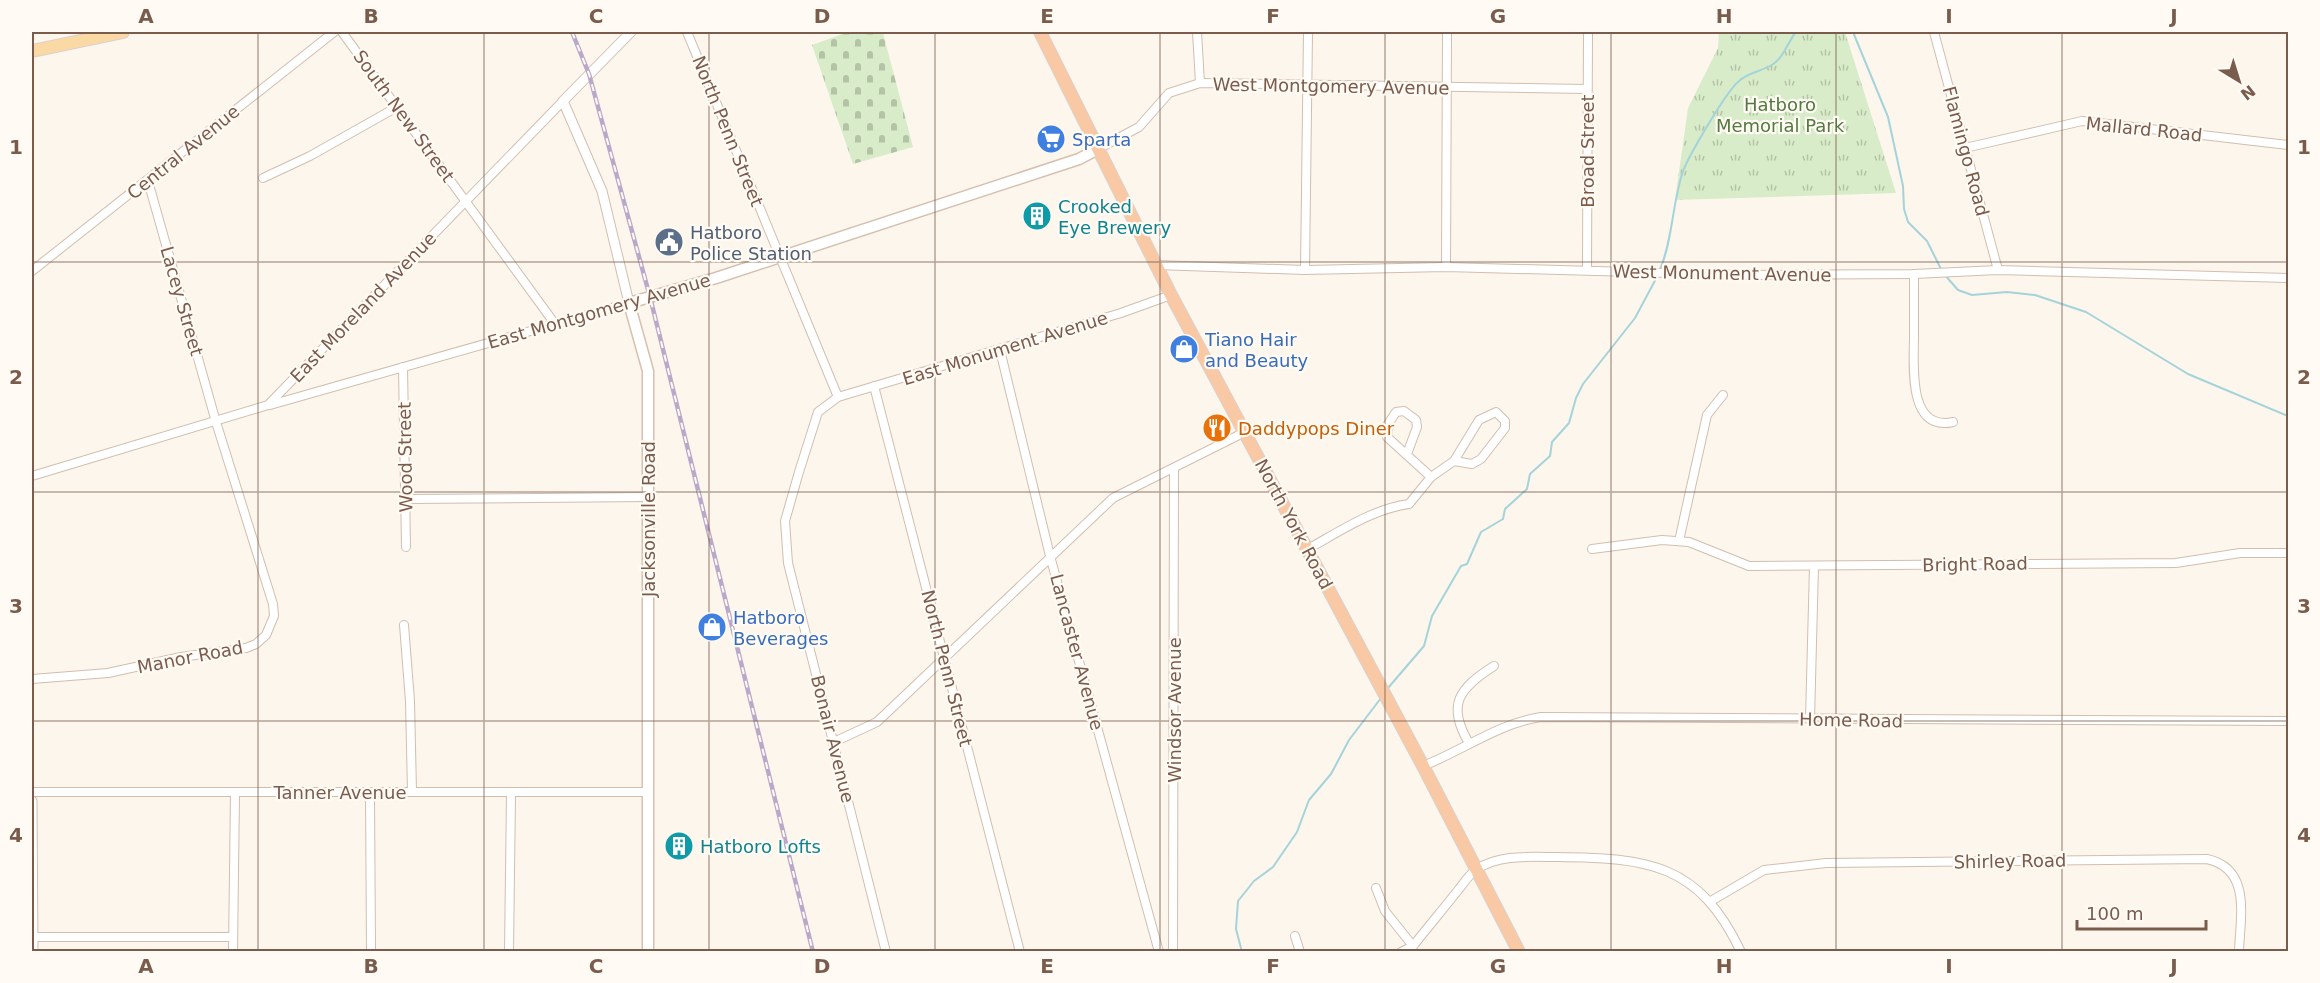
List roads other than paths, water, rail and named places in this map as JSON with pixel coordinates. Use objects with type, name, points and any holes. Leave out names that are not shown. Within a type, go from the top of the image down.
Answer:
[{"type":"highway","name":"North York Road","points":[[1040,32],[1171,295],[1392,707],[1519,951]]},
{"type":"main road","points":[[32,51],[123,32]]},
{"type":"main road","name":"East Montgomery Avenue","points":[[629,303],[780,257],[1079,159],[1098,149]]},
{"type":"main road","name":"Jacksonville Road","points":[[629,303],[648,371],[648,951]]},
{"type":"street","name":"Central Avenue","points":[[32,271],[334,32]]},
{"type":"street","name":"South New Street","points":[[342,32],[555,324]]},
{"type":"street","name":"East Moreland Avenue","points":[[32,476],[268,405],[631,32]]},
{"type":"street","name":"North Penn Street","points":[[687,32],[838,397]]},
{"type":"street","points":[[1197,32],[1200,83]]},
{"type":"street","points":[[1305,270],[1308,32]]},
{"type":"street","points":[[1446,267],[1447,32]]},
{"type":"street","name":"Broad Street","points":[[1587,270],[1588,32]]},
{"type":"street","name":"Flamingo Road","points":[[1934,32],[1998,270]]},
{"type":"street","name":"West Montgomery Avenue","points":[[1098,149],[1139,127],[1169,93],[1200,83],[1446,89],[1587,89]]},
{"type":"street","name":"Jacksonville Road","points":[[563,101],[602,191],[629,303]]},
{"type":"street","points":[[263,178],[310,156],[397,107]]},
{"type":"street","name":"Mallard Road","points":[[1965,148],[2082,121],[2289,145]]},
{"type":"street","name":"Lacey Street","points":[[148,181],[216,422]]},
{"type":"street","name":"West Monument Avenue","points":[[1156,265],[1305,270],[1446,267],[1740,275],[1928,274],[1998,270],[2289,278]]},
{"type":"street","points":[[1914,274],[1913,375],[1916,395],[1929,419],[1937,423],[1953,422]]},
{"type":"street","name":"East Monument Avenue","points":[[838,397],[1139,308],[1171,295]]},
{"type":"street","name":"East Montgomery Avenue","points":[[268,405],[629,303]]},
{"type":"street","name":"Lancaster Avenue","points":[[1000,350],[1050,556],[1159,951]]},
{"type":"street","name":"Wood Street","points":[[403,367],[407,498],[406,547]]},
{"type":"street","name":"North Penn Street","points":[[874,386],[1020,951]]},
{"type":"street","points":[[1679,541],[1707,415],[1723,395]]},
{"type":"street","name":"Bonair Avenue","points":[[838,397],[818,412],[785,521],[788,563],[886,951]]},
{"type":"street","points":[[1407,454],[1417,428],[1416,420],[1404,411],[1396,412],[1388,424],[1387,437],[1431,477]]},
{"type":"street","points":[[1306,549],[1374,513],[1391,506],[1409,504],[1431,477],[1454,461],[1479,420],[1496,412],[1501,416],[1505,428],[1481,459],[1472,465],[1454,461]]},
{"type":"street","name":"Manor Road","points":[[32,679],[108,673],[181,657],[237,650],[256,644],[266,635],[274,616],[273,604],[216,422]]},
{"type":"street","points":[[834,742],[877,722],[1113,498],[1245,432]]},
{"type":"street","name":"Windsor Avenue","points":[[1173,951],[1174,468]]},
{"type":"street","points":[[407,498],[648,496]]},
{"type":"street","name":"Bright Road","points":[[1592,549],[1662,540],[1689,542],[1749,566],[2176,563],[2240,553],[2289,554]]},
{"type":"street","points":[[1810,719],[1814,566]]},
{"type":"street","points":[[404,625],[410,701],[412,792]]},
{"type":"street","points":[[1469,743],[1457,719],[1456,704],[1468,685],[1494,666]]},
{"type":"street","name":"Home Road","points":[[1423,766],[1469,743],[1528,719],[1541,717],[2289,721]]},
{"type":"street","name":"Tanner Avenue","points":[[32,792],[648,792]]},
{"type":"street","points":[[233,951],[235,793]]},
{"type":"street","points":[[370,793],[371,951]]},
{"type":"street","points":[[509,951],[511,793]]},
{"type":"street","points":[[32,801],[33,951]]},
{"type":"street","points":[[1401,951],[1413,946],[1476,869],[1511,857],[1608,857],[1660,868],[1686,880],[1711,901],[1729,927],[1741,951]]},
{"type":"street","name":"Shirley Road","points":[[1711,901],[1764,870],[1826,863],[2207,859],[2228,868],[2238,881],[2241,898],[2239,951]]},
{"type":"street","points":[[1376,888],[1385,911],[1413,946]]},
{"type":"street","points":[[1295,936],[1300,951]]},
{"type":"street","points":[[33,937],[233,937]]},
{"type":"waterway","points":[[1660,270],[1668,246],[1683,171],[1700,138],[1717,110],[1742,78],[1772,65],[1783,54],[1796,32]]},
{"type":"waterway","points":[[1853,32],[1888,117],[1903,186],[1904,209],[1908,222],[1927,241],[1941,269]]},
{"type":"waterway","points":[[1944,274],[1958,290],[1972,295],[2007,292],[2035,295],[2086,312],[2188,374],[2288,416]]},
{"type":"waterway","points":[[1388,688],[1424,646],[1432,616],[1461,566],[1467,564],[1481,532],[1503,519],[1505,509],[1527,489],[1530,474],[1550,456],[1552,442],[1569,423],[1576,398],[1583,384],[1635,318],[1658,275]]},
{"type":"waterway","points":[[1242,952],[1236,929],[1238,901],[1254,881],[1273,867],[1297,832],[1309,800],[1331,774],[1349,740],[1381,698]]},
{"type":"railway","points":[[572,32],[589,74],[650,297],[813,952]]},
{"type":"place","name":"Sparta","points":[[1051,139]]},
{"type":"place","name":"Crooked Eye Brewery","points":[[1037,216]]},
{"type":"place","name":"Hatboro Police Station","points":[[669,242]]},
{"type":"place","name":"Tiano Hair and Beauty","points":[[1184,349]]},
{"type":"place","name":"Daddypops Diner","points":[[1217,428]]},
{"type":"place","name":"Hatboro Beverages","points":[[712,627]]},
{"type":"place","name":"Hatboro Lofts","points":[[679,846]]},
{"type":"park label","name":"Hatboro Memorial Park","points":[[1780,114]]}]
